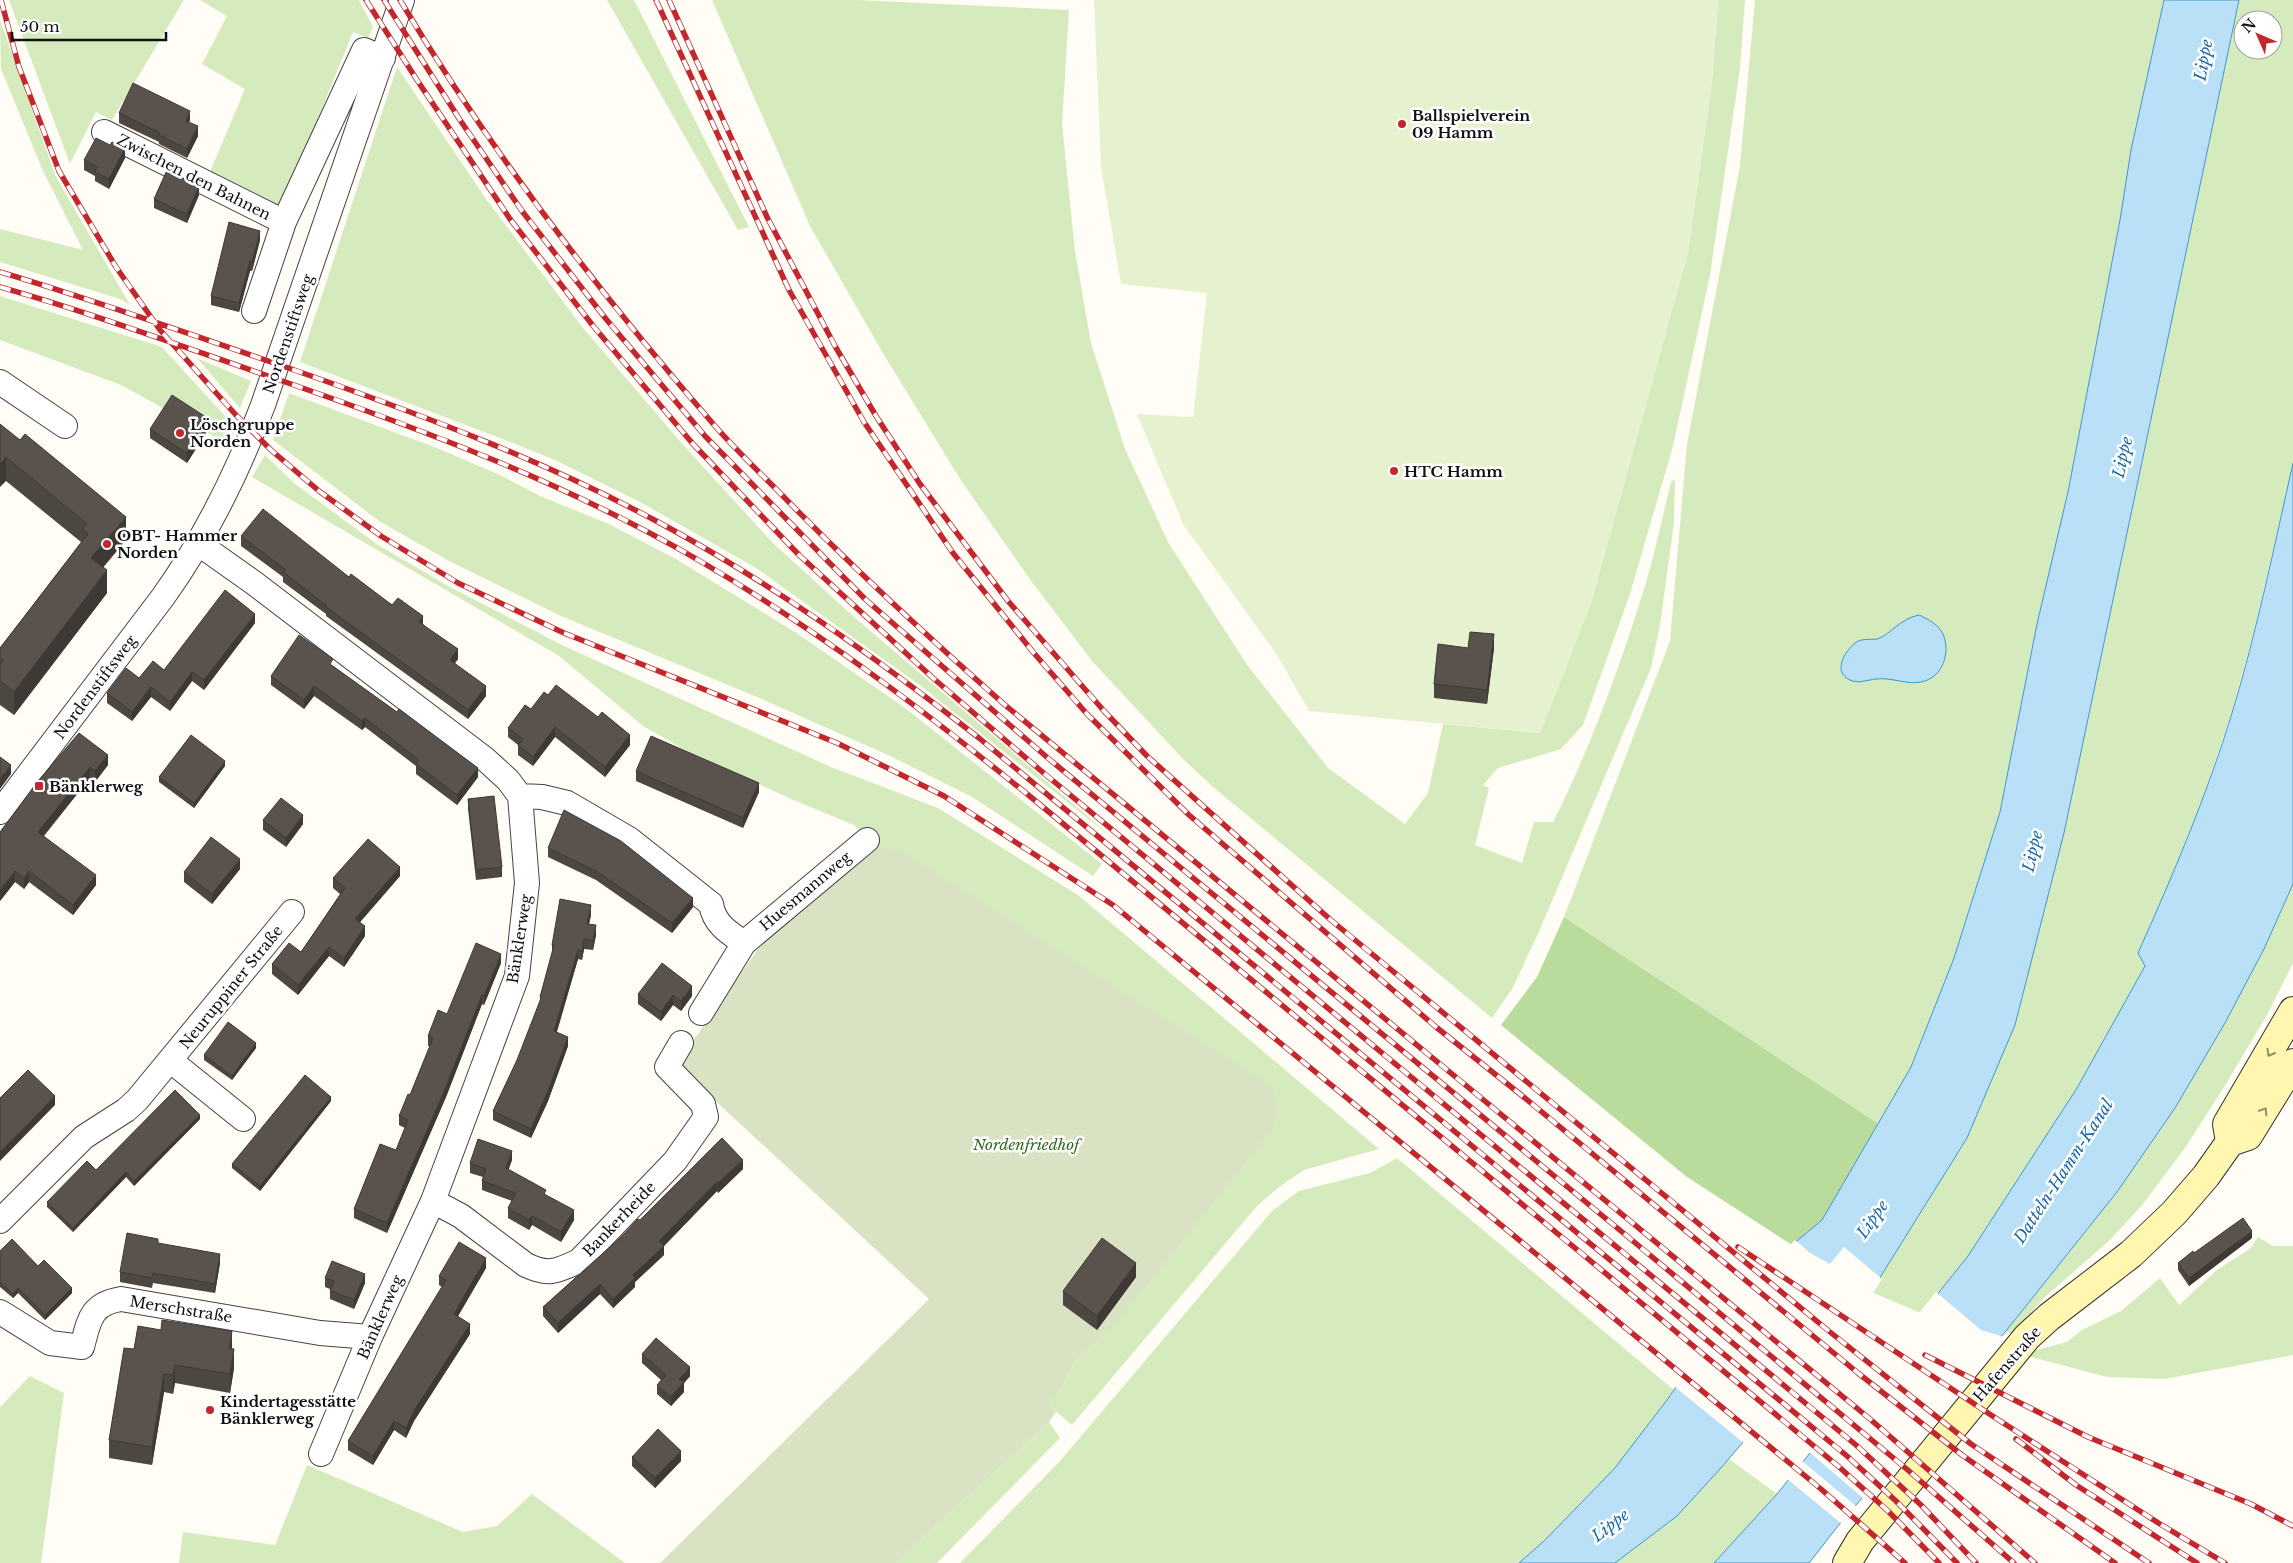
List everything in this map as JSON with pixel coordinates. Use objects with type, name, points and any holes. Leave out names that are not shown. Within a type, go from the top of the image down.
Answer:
[{"type":"main road","points":[[2230,1142],[2227,1124],[2293,1010]]},
{"type":"main road","name":"Hafenstraße","points":[[1847,1563],[1860,1541],[2027,1337],[2131,1254],[2174,1214],[2206,1176],[2230,1142],[2248,1136],[2293,1063]]},
{"type":"street","name":"Nordenstiftsweg","points":[[0,812],[163,597],[219,509],[243,460],[402,0]]},
{"type":"street","points":[[254,311],[284,222],[364,50],[383,58]]},
{"type":"street","name":"Zwischen den Bahnen","points":[[104,132],[284,222]]},
{"type":"street","points":[[0,382],[65,426]]},
{"type":"street","points":[[198,544],[254,583],[485,759],[508,780],[520,796],[542,797],[568,802],[629,839],[710,904],[712,914],[718,922],[744,943]]},
{"type":"street","name":"Bänklerweg","points":[[321,1454],[370,1337],[433,1201],[517,976],[527,883],[520,796]]},
{"type":"street","name":"Huesmannweg","points":[[700,1013],[744,943],[867,840]]},
{"type":"street","name":"Neuruppiner Straße","points":[[0,1221],[84,1137],[126,1110],[137,1100],[292,912]]},
{"type":"street","name":"Bankerheide","points":[[433,1201],[461,1216],[526,1265],[536,1270],[545,1272],[561,1270],[579,1261],[675,1161],[706,1116],[703,1104],[667,1067],[681,1043]]},
{"type":"street","name":"Neuruppiner Straße","points":[[171,1061],[243,1119]]},
{"type":"street","name":"Merschstraße","points":[[0,1312],[50,1343],[82,1347],[90,1317],[98,1307],[108,1301],[121,1299],[320,1332],[370,1337]]},
{"type":"green space","points":[[9,0],[184,0],[112,120],[96,112],[70,164]]},
{"type":"green space","points":[[200,0],[359,0],[373,27],[368,38],[353,32],[282,207],[210,172],[245,89],[202,64],[227,16]]},
{"type":"green space","points":[[607,0],[634,0],[749,227],[738,230]]},
{"type":"green space","points":[[712,0],[858,0],[1069,10],[1062,124],[1075,251],[1091,343],[1125,449],[1169,544],[1248,666],[1328,768],[1405,824],[1428,793],[1443,724],[1540,733],[1591,603],[1688,252],[1712,81],[1718,0],[1745,0],[1740,68],[1710,275],[1673,446],[1630,594],[1583,725],[1561,749],[1498,768],[1483,785],[1489,788],[1475,845],[1522,863],[1534,822],[1553,822],[1592,737],[1614,678],[1648,576],[1671,482],[1675,479],[1674,523],[1660,625],[1651,668],[1538,934],[1512,989],[1492,1018],[1213,787],[1183,759],[1092,661],[1029,578],[962,482],[884,355],[810,226]]},
{"type":"green space","points":[[1094,0],[1718,0],[1712,81],[1688,252],[1591,603],[1540,733],[1309,711],[1277,655],[1183,524],[1137,414],[1193,417],[1207,293],[1121,284],[1101,167]]},
{"type":"green space","points":[[1755,0],[2164,0],[2131,150],[2120,220],[2068,492],[2037,624],[2000,812],[1954,958],[1911,1067],[1879,1124],[1564,917],[1670,641],[1687,444],[1740,166]]},
{"type":"green space","points":[[2239,0],[2293,0],[2293,463],[2254,631],[2231,714],[2202,800],[2166,891],[2138,953],[2145,966],[2077,1088],[1968,1256],[1921,1313],[1871,1292],[1967,1138],[2064,833],[2233,29],[2233,60],[2283,60],[2283,10],[2237,10]]},
{"type":"green space","points":[[0,20],[56,177],[130,305],[120,299],[0,262],[0,229],[83,250],[43,171],[1,69]]},
{"type":"green space","points":[[397,67],[486,199],[583,328],[685,447],[773,543],[854,617],[1119,843],[921,686],[756,568],[642,503],[557,461],[300,362]]},
{"type":"green space","points":[[0,296],[162,347],[236,428],[228,444],[121,385],[0,340]]},
{"type":"green space","points":[[197,358],[251,381],[240,408]]},
{"type":"green space","points":[[289,393],[437,448],[500,475],[540,496],[609,524],[676,559],[798,634],[905,708],[1102,864],[1093,876],[972,797],[888,755],[757,697],[561,616],[449,561],[379,521],[273,440]]},
{"type":"green space","points":[[265,455],[294,483],[378,545],[450,587],[564,646],[831,767],[938,808],[1078,895],[1379,1149],[1304,1170],[1279,1187],[1257,1206],[1072,1425],[1047,1404],[1062,1387],[1076,1359],[1107,1334],[875,846],[854,825],[791,799],[687,751],[643,726],[559,656],[252,477]]},
{"type":"green space","name":"Nordenfriedhof","points":[[875,846],[900,850],[1273,1087],[1277,1114],[1271,1131],[1107,1334],[1076,1359],[1062,1387],[1048,1404],[1056,1412],[1049,1422],[896,1563],[660,1563],[929,1299],[680,1068],[683,1055],[766,938]]},
{"type":"green space","points":[[2293,884],[2293,963],[2267,1015],[2185,1148],[2143,1204],[2110,1240],[2045,1297],[2011,1334],[2006,1331],[2117,1192],[2175,1108],[2264,949]]},
{"type":"green space","points":[[1564,917],[1879,1124],[1822,1220],[1792,1245],[1687,1177],[1501,1025],[1537,977]]},
{"type":"green space","points":[[1397,1158],[1674,1390],[1622,1460],[1583,1503],[1541,1544],[1519,1563],[960,1563],[1060,1461],[1272,1211],[1299,1191],[1370,1173]]},
{"type":"green space","points":[[2258,1237],[2273,1246],[2293,1246],[2293,1355],[2165,1379],[2107,1377],[2020,1354],[2067,1342],[2082,1330],[2121,1311],[2160,1278],[2179,1305],[2217,1270],[2251,1248]]},
{"type":"green space","points":[[30,1376],[64,1393],[41,1563],[0,1563],[0,1407]]},
{"type":"green space","points":[[1049,1422],[1060,1438],[937,1563],[896,1563]]},
{"type":"green space","points":[[1729,1459],[1777,1494],[1714,1563],[1615,1563],[1677,1516]]},
{"type":"green space","points":[[307,1465],[463,1532],[497,1526],[532,1494],[625,1563],[179,1563],[183,1532],[275,1545]]},
{"type":"water","name":"Lippe","points":[[2164,0],[2239,0],[2237,10],[2233,10],[2233,29],[2064,833],[2015,1025],[1967,1138],[1871,1292],[1720,1469],[1677,1516],[1615,1563],[1519,1563],[1544,1541],[1614,1469],[1667,1400],[1726,1315],[1792,1245],[1822,1220],[1911,1067],[1954,958],[2000,812],[2037,624],[2068,492],[2120,220],[2131,150]]},
{"type":"water","name":"Datteln-Hamm-Kanal","points":[[2293,463],[2293,884],[2264,949],[2225,1023],[2175,1108],[2117,1192],[2006,1331],[1838,1526],[1809,1563],[1714,1563],[1777,1494],[1968,1256],[2077,1088],[2145,966],[2138,953],[2189,834],[2212,774],[2232,713],[2257,620]]},
{"type":"water","points":[[1919,615],[1939,628],[1945,641],[1946,649],[1943,663],[1940,670],[1929,680],[1916,683],[1887,679],[1856,682],[1845,676],[1841,667],[1842,661],[1847,651],[1857,641],[1877,639],[1906,620]]},
{"type":"pier","points":[[1795,1240],[1810,1253],[1830,1264],[1844,1247],[1882,1279],[1873,1293],[1745,1444],[1674,1386],[1724,1313]]},
{"type":"pier","points":[[1936,1292],[1981,1330],[2004,1337],[1864,1499],[1808,1451]]},
{"type":"pier","points":[[1801,1460],[1857,1507],[1842,1524],[1786,1478]]},
{"type":"building","points":[[133,83],[190,111],[186,121],[198,126],[187,149],[159,135],[160,133],[119,113]]},
{"type":"building","points":[[96,138],[110,145],[112,142],[125,148],[109,179],[95,172],[97,167],[84,160]]},
{"type":"building","points":[[167,170],[199,186],[187,214],[154,199]]},
{"type":"building","points":[[229,222],[260,231],[239,303],[211,296]]},
{"type":"building","name":"Löschgruppe Norden","points":[[172,395],[209,419],[187,453],[150,429]]},
{"type":"building","points":[[0,424],[20,440],[25,434],[126,517],[91,558],[107,570],[14,692],[0,681],[0,664],[3,660],[0,657],[0,648],[88,534],[82,529],[87,524],[6,457],[0,464]]},
{"type":"building","points":[[263,509],[349,577],[351,574],[392,605],[398,598],[423,616],[419,622],[458,649],[450,660],[486,686],[468,710],[326,607],[283,572],[286,570],[241,536]]},
{"type":"building","points":[[225,590],[255,614],[204,680],[192,672],[170,702],[151,687],[132,712],[107,693],[126,668],[139,678],[153,661],[164,670]]},
{"type":"building","points":[[1470,632],[1494,634],[1487,690],[1434,684],[1438,644],[1468,648]]},
{"type":"building","points":[[299,635],[333,659],[330,664],[397,712],[399,709],[478,768],[457,795],[416,764],[419,760],[365,718],[362,721],[314,686],[304,700],[271,676]]},
{"type":"building","points":[[556,685],[598,717],[602,712],[630,735],[605,767],[555,727],[533,757],[518,745],[523,739],[508,728],[525,705],[531,709],[544,692],[548,695]]},
{"type":"building","points":[[79,733],[108,755],[95,771],[90,767],[38,832],[96,875],[73,905],[29,871],[24,878],[15,871],[0,890],[0,832],[38,781]]},
{"type":"building","points":[[191,735],[225,761],[194,803],[159,777]]},
{"type":"building","points":[[651,736],[759,783],[743,818],[636,771]]},
{"type":"building","points":[[0,757],[11,765],[0,779]]},
{"type":"building","points":[[494,796],[502,867],[476,870],[468,799]]},
{"type":"building","points":[[281,798],[303,815],[286,838],[263,820]]},
{"type":"building","points":[[564,810],[621,841],[693,898],[672,923],[596,871],[548,848]]},
{"type":"building","points":[[211,837],[240,859],[212,894],[184,872]]},
{"type":"building","points":[[368,839],[400,867],[355,919],[365,926],[344,958],[329,947],[298,985],[272,964],[289,943],[301,952],[345,888],[333,878]]},
{"type":"building","points":[[560,899],[591,905],[587,924],[596,925],[593,941],[584,939],[582,951],[578,950],[554,1031],[568,1037],[548,1091],[531,1129],[493,1111],[517,1060],[541,998],[554,945],[552,945]]},
{"type":"building","points":[[476,943],[501,954],[387,1223],[354,1209],[380,1144],[396,1150],[408,1120],[399,1116],[408,1094],[410,1095],[433,1038],[428,1036],[438,1010],[447,1014]]},
{"type":"building","points":[[662,963],[692,986],[681,1001],[673,995],[661,1012],[638,994]]},
{"type":"building","points":[[228,1022],[256,1043],[232,1076],[204,1055]]},
{"type":"building","points":[[28,1070],[55,1096],[0,1152],[0,1098]]},
{"type":"building","points":[[305,1075],[331,1097],[260,1186],[232,1164]]},
{"type":"building","points":[[175,1090],[200,1115],[134,1181],[126,1172],[73,1228],[47,1202],[87,1161],[96,1170]]},
{"type":"building","points":[[722,1138],[743,1160],[717,1182],[659,1241],[664,1246],[633,1275],[635,1278],[613,1299],[600,1284],[558,1323],[543,1307],[621,1237],[638,1219],[640,1220]]},
{"type":"building","points":[[478,1139],[512,1151],[506,1168],[546,1190],[544,1194],[574,1210],[561,1232],[532,1216],[529,1220],[508,1208],[516,1193],[482,1181],[486,1169],[470,1163]]},
{"type":"building","points":[[2243,1218],[2252,1231],[2189,1278],[2178,1263]]},
{"type":"building","points":[[127,1233],[158,1239],[158,1243],[220,1254],[215,1284],[153,1273],[152,1278],[120,1272]]},
{"type":"building","points":[[1102,1238],[1136,1263],[1097,1316],[1063,1291]]},
{"type":"building","points":[[12,1239],[38,1266],[44,1260],[72,1288],[45,1315],[18,1288],[13,1294],[0,1282],[0,1251]]},
{"type":"building","points":[[459,1242],[486,1258],[454,1314],[470,1324],[414,1411],[406,1428],[394,1421],[373,1456],[348,1441],[446,1280],[439,1276]]},
{"type":"building","points":[[332,1261],[365,1274],[354,1300],[330,1290],[334,1281],[325,1278]]},
{"type":"building","points":[[162,1320],[232,1331],[229,1348],[234,1349],[230,1374],[175,1365],[173,1375],[164,1374],[152,1447],[109,1440],[124,1348],[134,1349],[138,1326],[161,1330]]},
{"type":"building","points":[[656,1338],[690,1367],[679,1379],[684,1382],[671,1397],[657,1385],[666,1375],[642,1354]]},
{"type":"building","points":[[658,1429],[681,1451],[655,1478],[632,1457]]},
{"type":"railway","points":[[1,0],[19,67],[59,171],[116,267],[160,330],[235,414],[271,450],[319,491],[381,536],[458,583],[564,633],[837,743],[944,796],[1113,905],[1821,1489],[1905,1563]]},
{"type":"railway","points":[[366,0],[510,219],[594,327],[693,444],[799,555],[933,678],[1040,770],[1856,1445],[1921,1505],[1976,1563]]},
{"type":"railway","points":[[384,0],[460,120],[522,211],[606,319],[705,436],[865,599],[1049,759],[1633,1241],[1909,1471],[2014,1563]]},
{"type":"railway","points":[[400,0],[471,112],[509,167],[588,273],[672,376],[730,443],[863,575],[1005,705],[1870,1419],[2035,1563]]},
{"type":"railway","points":[[656,0],[789,290],[864,422],[953,553],[1033,652],[1087,714],[1189,815],[1436,1027],[1858,1373],[1962,1455],[2115,1563]]},
{"type":"railway","points":[[669,0],[767,217],[835,346],[876,416],[920,484],[1008,601],[1104,711],[1147,756],[1332,921],[1830,1332],[1971,1444],[2149,1563]]},
{"type":"railway","points":[[0,272],[297,371],[393,405],[487,442],[626,505],[712,552],[791,601],[905,681],[979,738],[1847,1456],[1896,1501],[1957,1563]]},
{"type":"railway","points":[[0,287],[102,319],[271,377],[381,416],[490,458],[597,506],[649,533],[744,587],[787,615],[911,703],[1032,798],[1838,1466],[1888,1511],[1939,1563]]},
{"type":"railway","points":[[1738,1247],[1994,1417],[2160,1524],[2225,1563]]},
{"type":"railway","points":[[1925,1355],[2088,1437],[2251,1504],[2293,1526]]},
{"type":"railway","points":[[2016,1439],[2076,1485],[2197,1563]]},
{"type":"place","name":"Ballspielverein 09 Hamm","points":[[1402,124]]},
{"type":"place","name":"Löschgruppe Norden","points":[[180,433]]},
{"type":"place","name":"HTC Hamm","points":[[1394,471]]},
{"type":"place","name":"OBT- Hammer Norden","points":[[107,544]]},
{"type":"place","name":"Bänklerweg","points":[[39,786]]},
{"type":"place","name":"Kindertagesstätte Bänklerweg","points":[[210,1410]]}]
